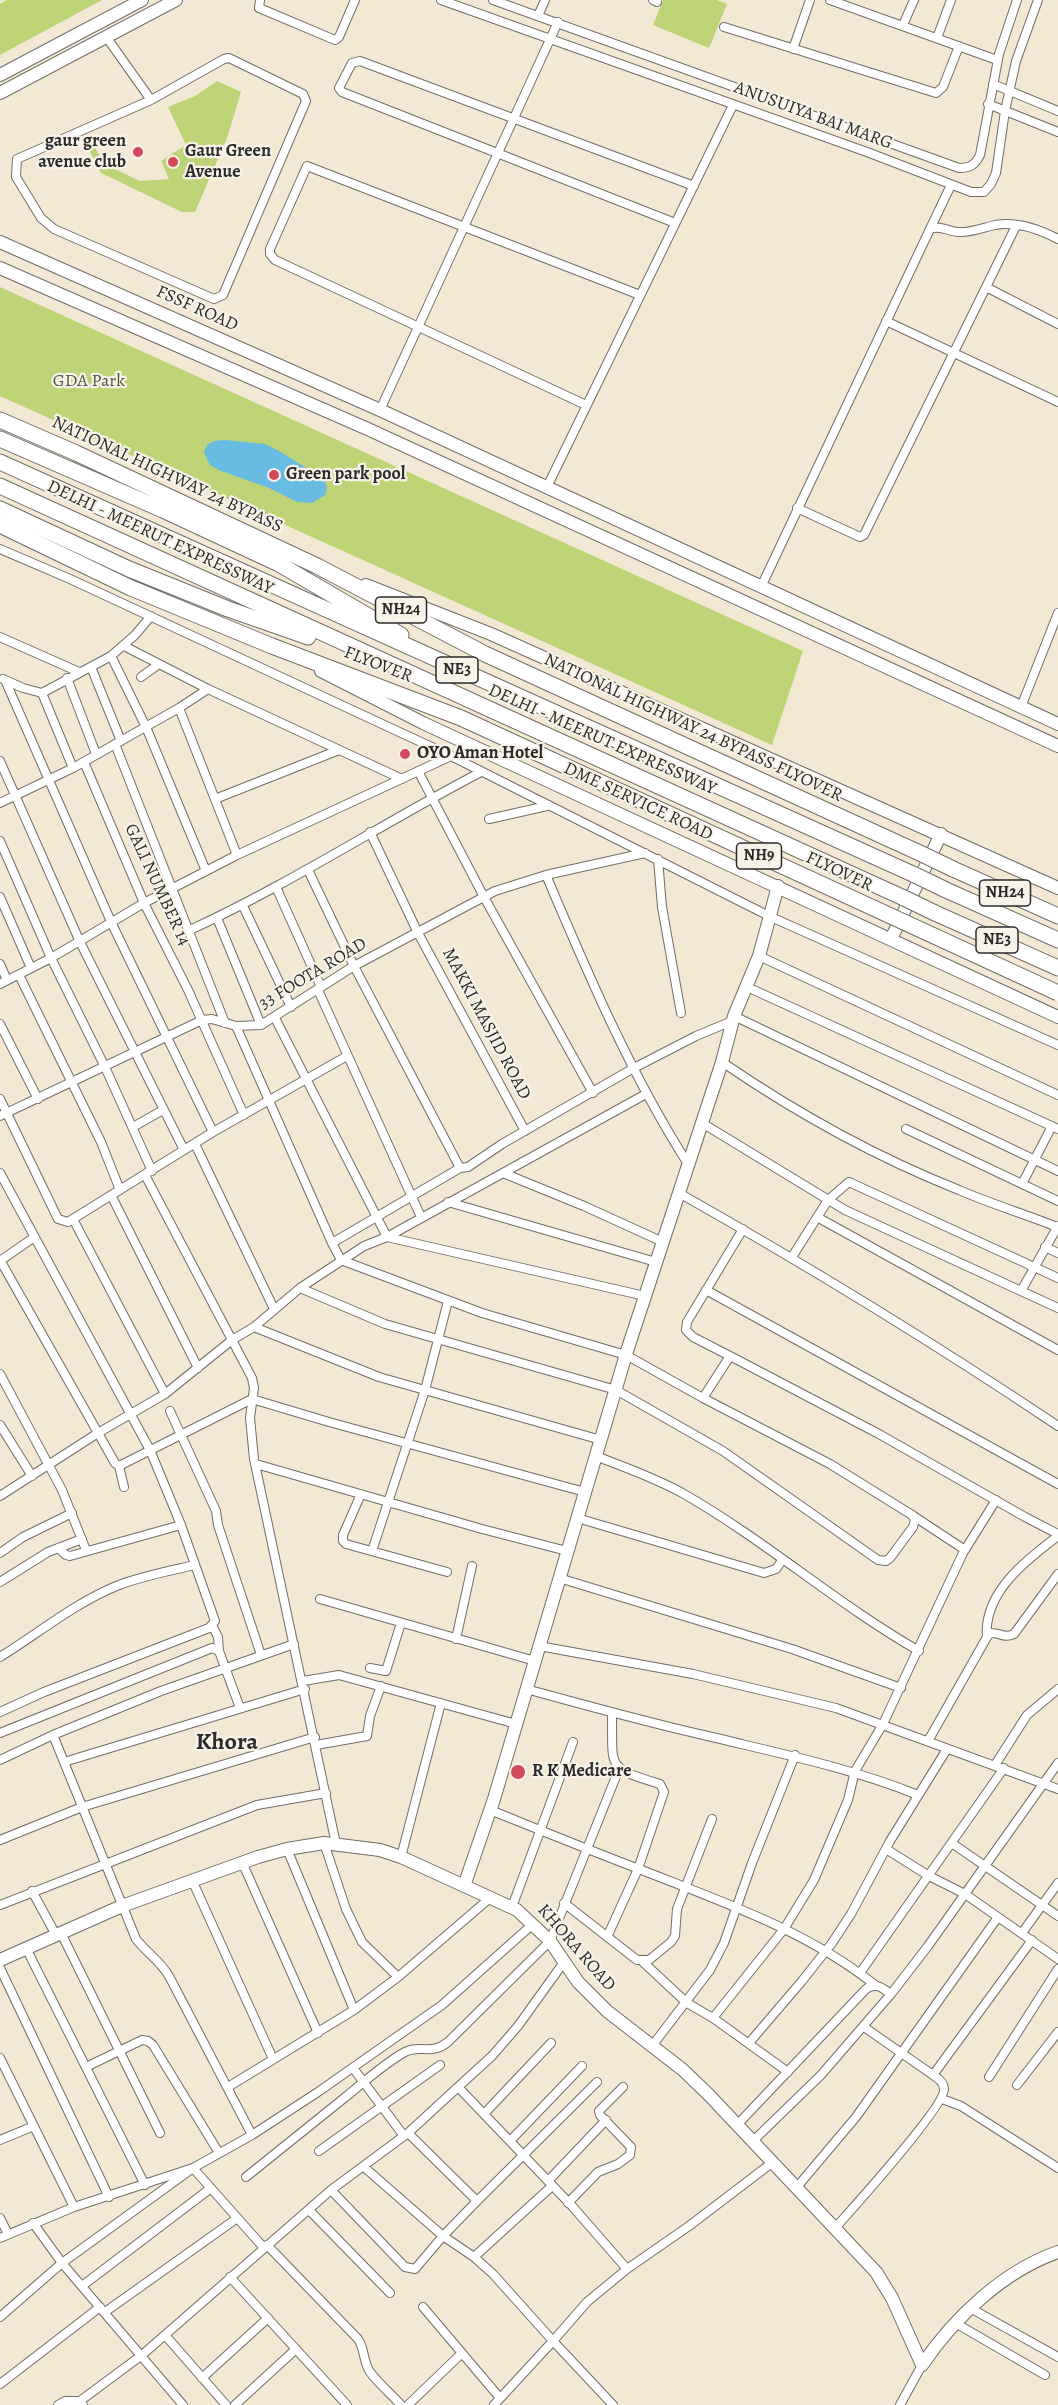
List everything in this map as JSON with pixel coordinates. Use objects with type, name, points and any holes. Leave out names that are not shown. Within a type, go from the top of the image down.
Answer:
[{"type":"highway","name":"NATIONAL HIGHWAY 24 BYPASS","points":[[0,420],[317,566]]},
{"type":"highway","points":[[0,439],[163,510],[279,564],[471,676]]},
{"type":"highway","points":[[54,462],[62,447]]},
{"type":"highway","name":"DELHI - MEERUT EXPRESSWAY","points":[[0,462],[1058,940]]},
{"type":"highway","name":"DELHI - MEERUT EXPRESSWAY","points":[[0,486],[1058,968]]},
{"type":"highway","points":[[0,508],[30,531]]},
{"type":"highway","points":[[0,525],[30,531],[228,609],[387,664]]},
{"type":"highway","name":"FLYOVER","points":[[30,531],[131,588],[272,646],[461,718],[1058,993]]},
{"type":"highway","name":"NATIONAL HIGHWAY 24 BYPASS FLYOVER","points":[[317,566],[485,654],[1058,916]]},
{"type":"street","points":[[0,75],[142,0]]},
{"type":"street","points":[[0,93],[176,0]]},
{"type":"street","points":[[260,0],[259,8],[335,40],[339,37],[355,0]]},
{"type":"street","name":"ANUSUIYA BAI MARG","points":[[441,0],[867,152],[971,192],[984,192],[992,184],[996,173],[1005,111],[1016,61],[1038,0]]},
{"type":"street","name":"ANUSUIYA BAI MARG","points":[[493,0],[959,168],[968,168],[976,163],[980,155],[997,60],[1017,0]]},
{"type":"street","points":[[538,16],[545,0]]},
{"type":"street","points":[[793,49],[810,0]]},
{"type":"street","points":[[830,0],[997,60]]},
{"type":"street","points":[[903,25],[914,0]]},
{"type":"street","points":[[937,38],[951,0]]},
{"type":"street","points":[[380,410],[558,22]]},
{"type":"street","points":[[724,27],[936,93],[943,87],[960,46]]},
{"type":"street","points":[[107,38],[151,100]]},
{"type":"street","points":[[229,58],[306,97],[233,274],[224,295],[220,298],[214,299],[54,229],[41,218],[16,177],[17,159],[151,100],[229,58]]},
{"type":"street","points":[[675,223],[342,92],[339,88],[352,63],[360,61],[694,186]]},
{"type":"street","points":[[993,84],[1058,111]]},
{"type":"street","points":[[988,104],[1058,132]]},
{"type":"street","points":[[547,487],[733,105]]},
{"type":"street","points":[[586,405],[275,261],[270,249],[307,166],[640,295]]},
{"type":"street","points":[[761,587],[951,184]]},
{"type":"street","points":[[930,229],[935,227],[959,232],[998,224],[1033,227],[1058,239]]},
{"type":"street","points":[[797,508],[860,537],[864,535],[1016,226]]},
{"type":"street","name":"FSSF ROAD","points":[[0,242],[380,410],[1058,724]]},
{"type":"street","points":[[0,268],[370,430],[1058,746]]},
{"type":"street","points":[[986,287],[1058,324]]},
{"type":"street","points":[[886,321],[1058,402]]},
{"type":"street","points":[[0,549],[151,616],[451,756],[771,917],[1058,1046]]},
{"type":"street","points":[[317,566],[491,634],[1058,888]]},
{"type":"street","points":[[1020,707],[1058,613]]},
{"type":"street","points":[[2,679],[42,693],[111,656],[151,616]]},
{"type":"street","points":[[0,637],[79,672]]},
{"type":"street","points":[[124,645],[208,689],[402,779]]},
{"type":"street","name":"DME SERVICE ROAD","points":[[272,646],[434,728],[1058,1017]]},
{"type":"street","points":[[111,656],[146,727],[206,871]]},
{"type":"street","points":[[141,677],[159,664]]},
{"type":"street","points":[[91,667],[172,889],[225,1023]]},
{"type":"street","points":[[67,678],[96,754]]},
{"type":"street","points":[[2,679],[112,924],[213,1132]]},
{"type":"street","points":[[0,803],[84,762],[208,689]]},
{"type":"street","points":[[42,693],[73,768]]},
{"type":"street","points":[[179,708],[237,855]]},
{"type":"street","points":[[215,799],[339,750]]},
{"type":"street","points":[[0,964],[3,982],[80,942],[144,903],[237,855],[451,756]]},
{"type":"street","points":[[0,761],[80,942],[184,1150]]},
{"type":"street","name":"GALI NUMBER 14","points":[[84,762],[144,903],[202,1020],[244,1115]]},
{"type":"street","points":[[418,771],[484,897],[593,1093]]},
{"type":"street","points":[[190,930],[243,906],[432,797],[481,772]]},
{"type":"street","points":[[489,819],[547,806]]},
{"type":"street","name":"MAKKI MASJID ROAD","points":[[370,832],[418,933],[525,1131]]},
{"type":"street","points":[[891,939],[941,834]]},
{"type":"street","points":[[0,841],[51,958],[133,1127],[149,1173],[252,1378],[254,1388],[251,1438],[316,1741],[326,1793],[330,1843],[346,1909],[362,1942],[398,1977]]},
{"type":"street","name":"33 FOOTA ROAD","points":[[202,1020],[212,1019],[237,1026],[261,1025],[354,966],[484,897],[511,885],[546,875],[645,853]]},
{"type":"street","points":[[658,859],[662,907],[681,1013]]},
{"type":"street","points":[[308,870],[354,966],[460,1168]]},
{"type":"street","points":[[546,875],[632,1069],[688,1164]]},
{"type":"street","points":[[464,1886],[490,1810],[626,1356],[722,1062],[733,1018],[759,956],[778,886]]},
{"type":"street","points":[[276,887],[347,1056],[421,1217]]},
{"type":"street","points":[[0,897],[31,968]]},
{"type":"street","points":[[243,906],[291,1007]]},
{"type":"street","points":[[217,918],[261,1025]]},
{"type":"street","points":[[759,956],[1058,1095]]},
{"type":"street","points":[[19,975],[100,1142],[120,1190]]},
{"type":"street","points":[[745,986],[1055,1127],[1022,1184]]},
{"type":"street","points":[[275,1018],[387,1237],[645,1296]]},
{"type":"street","points":[[332,1243],[460,1168],[468,1167],[632,1069],[733,1018]]},
{"type":"street","points":[[733,1018],[1058,1171]]},
{"type":"street","points":[[3,1115],[202,1020]]},
{"type":"street","points":[[0,1024],[38,1099]]},
{"type":"street","points":[[237,1026],[341,1260],[448,1301],[626,1356],[830,1464],[965,1550]]},
{"type":"street","points":[[0,1099],[3,1115],[58,1219],[63,1222],[73,1219],[213,1132],[347,1056]]},
{"type":"street","points":[[722,1062],[752,1083],[812,1118],[879,1153],[958,1190],[1058,1226],[1021,1291]]},
{"type":"street","points":[[0,1496],[98,1433],[165,1394],[232,1340],[254,1327],[300,1288],[341,1260],[646,1094]]},
{"type":"street","points":[[133,1127],[163,1110]]},
{"type":"street","points":[[702,1123],[828,1200],[902,1238],[1058,1308]]},
{"type":"street","points":[[906,1130],[1058,1201]]},
{"type":"street","points":[[195,1144],[274,1309]]},
{"type":"street","points":[[0,1173],[33,1238],[132,1413],[150,1450],[181,1525],[215,1621],[212,1625],[0,1712]]},
{"type":"street","points":[[503,1173],[585,1206],[663,1242]]},
{"type":"street","points":[[792,1257],[828,1200],[849,1182],[1058,1278]]},
{"type":"street","points":[[679,1193],[792,1257],[902,1324],[1058,1426]]},
{"type":"street","points":[[111,1196],[198,1368]]},
{"type":"street","points":[[448,1202],[656,1262]]},
{"type":"street","points":[[817,1217],[1058,1350]]},
{"type":"street","points":[[73,1219],[165,1394]]},
{"type":"street","points":[[743,1229],[687,1322],[686,1330],[693,1337],[879,1434],[1058,1535],[1020,1566],[1006,1583],[987,1616],[987,1637]]},
{"type":"street","points":[[33,1238],[0,1260],[115,1463],[119,1466],[124,1487]]},
{"type":"street","points":[[1045,1247],[1058,1253]]},
{"type":"street","points":[[300,1288],[385,1324],[616,1389],[723,1451],[878,1560],[886,1561],[896,1551],[913,1527],[915,1520],[912,1515]]},
{"type":"street","points":[[706,1290],[1058,1484]]},
{"type":"street","points":[[372,1551],[425,1390],[448,1301]]},
{"type":"street","points":[[254,1327],[380,1377],[601,1440]]},
{"type":"street","points":[[703,1398],[730,1356]]},
{"type":"street","points":[[0,1374],[72,1513],[86,1550]]},
{"type":"street","points":[[119,1466],[252,1399],[585,1492]]},
{"type":"street","points":[[170,1411],[216,1511],[218,1525],[261,1655]]},
{"type":"street","points":[[0,1425],[32,1476]]},
{"type":"street","points":[[596,1456],[653,1478],[683,1493],[783,1559],[844,1604],[919,1651]]},
{"type":"street","points":[[256,1464],[567,1551]]},
{"type":"street","points":[[362,1494],[343,1535],[343,1541],[346,1544],[447,1572]]},
{"type":"street","points":[[713,2018],[784,1929],[814,1880],[848,1800],[855,1771],[901,1688],[965,1550],[996,1500]]},
{"type":"street","points":[[0,1553],[23,1537],[72,1513]]},
{"type":"street","points":[[577,1518],[764,1573],[776,1569],[783,1559]]},
{"type":"street","points":[[58,1548],[70,1556],[181,1525]]},
{"type":"street","points":[[0,1582],[24,1565],[81,1539]]},
{"type":"street","points":[[0,1657],[92,1598],[117,1586],[195,1565]]},
{"type":"street","points":[[456,1639],[472,1566]]},
{"type":"street","points":[[928,1741],[990,1633],[1004,1636],[1014,1634],[1058,1574]]},
{"type":"street","points":[[560,1578],[769,1642],[901,1688]]},
{"type":"street","points":[[320,1599],[535,1661]]},
{"type":"street","points":[[370,1668],[386,1671],[401,1623]]},
{"type":"street","points":[[212,1625],[218,1637],[219,1651],[240,1708]]},
{"type":"street","points":[[0,1760],[53,1735],[226,1667],[294,1644]]},
{"type":"street","points":[[539,1646],[693,1674],[836,1708],[1058,1789]]},
{"type":"street","points":[[0,1733],[212,1648],[219,1651]]},
{"type":"street","points":[[64,1762],[339,1675],[516,1724]]},
{"type":"street","points":[[0,1840],[82,1808],[316,1741],[367,1736],[370,1716],[381,1686]]},
{"type":"street","points":[[526,1689],[612,1713],[855,1771],[918,1795]]},
{"type":"street","points":[[995,1765],[1027,1715],[1058,1689]]},
{"type":"street","points":[[401,1857],[441,1703]]},
{"type":"street","points":[[607,1937],[638,1869],[664,1788],[660,1784],[619,1769],[612,1757],[612,1713]]},
{"type":"street","points":[[53,1735],[136,1940],[162,1965],[169,1976],[252,2134]]},
{"type":"street","points":[[512,1907],[573,1742]]},
{"type":"street","points":[[749,2043],[826,1951],[851,1914],[886,1849],[947,1749]]},
{"type":"street","points":[[652,2046],[687,2003],[710,1970],[724,1943],[759,1844],[795,1755]]},
{"type":"street","points":[[753,2141],[821,2075],[891,1994],[986,1866],[1058,1763]]},
{"type":"street","points":[[860,1973],[953,1844],[1004,1768]]},
{"type":"street","points":[[246,2177],[405,2052],[414,2049],[432,2051],[448,2043],[550,1941],[619,1769]]},
{"type":"street","points":[[0,1905],[257,1805],[326,1793]]},
{"type":"street","points":[[490,1810],[686,1887],[784,1929],[826,1951],[891,1994]]},
{"type":"street","points":[[643,1962],[649,1960],[675,1936],[675,1916],[712,1819]]},
{"type":"street","name":"KHORA ROAD","points":[[0,1960],[122,1906],[242,1862],[287,1849],[330,1843],[380,1850],[401,1857],[512,1907],[550,1941],[578,1982],[607,2011],[683,2070],[870,2264],[892,2298],[922,2365]]},
{"type":"street","points":[[953,1844],[1058,1916]]},
{"type":"street","points":[[287,1849],[354,2010]]},
{"type":"street","points":[[886,1849],[929,1876],[965,1894],[1058,1959]]},
{"type":"street","points":[[242,1862],[318,2033]]},
{"type":"street","points":[[192,1880],[273,2059]]},
{"type":"street","points":[[1022,1933],[1058,1883]]},
{"type":"street","points":[[32,1891],[58,1934],[160,2133]]},
{"type":"street","points":[[228,2087],[354,2010],[398,1977],[490,1898]]},
{"type":"street","points":[[564,1903],[637,1960],[643,1962],[687,2003],[713,2018],[788,2072]]},
{"type":"street","points":[[797,2187],[856,2117],[998,1917]]},
{"type":"street","points":[[0,2317],[62,2263],[194,2168],[252,2134],[353,2068],[442,2005],[533,1924]]},
{"type":"street","points":[[933,2075],[1032,1940]]},
{"type":"street","points":[[26,1948],[145,2185]]},
{"type":"street","points":[[58,2405],[65,2401],[81,2403],[142,2355],[331,2190],[406,2134],[492,2056],[518,2026],[564,1962]]},
{"type":"street","points":[[0,1968],[109,2197]]},
{"type":"street","points":[[989,2077],[1058,1969]]},
{"type":"street","points":[[737,2125],[866,1989],[875,1985]]},
{"type":"street","points":[[836,2227],[942,2099],[945,2090],[942,2082],[933,2075],[864,2027]]},
{"type":"street","points":[[1017,2085],[1058,2032]]},
{"type":"street","points":[[86,2067],[141,2040],[148,2040],[153,2044],[219,2154]]},
{"type":"street","points":[[484,2114],[551,2043]]},
{"type":"street","points":[[0,2058],[74,2207]]},
{"type":"street","points":[[319,2151],[440,2065]]},
{"type":"street","points":[[510,2141],[582,2066]]},
{"type":"street","points":[[353,2068],[381,2106],[406,2134],[477,2201]]},
{"type":"street","points":[[331,2190],[405,2267],[415,2269],[477,2201],[597,2082]]},
{"type":"street","points":[[458,2087],[627,2269]]},
{"type":"street","points":[[568,2203],[598,2172],[618,2164],[630,2155],[631,2147],[600,2115],[602,2106],[623,2087]]},
{"type":"street","points":[[942,2099],[961,2106],[1058,2168]]},
{"type":"street","points":[[474,2257],[550,2184],[606,2121]]},
{"type":"street","points":[[0,2140],[34,2126]]},
{"type":"street","points":[[423,2307],[462,2353],[497,2401],[533,2365],[587,2302],[627,2269],[690,2226],[773,2162]]},
{"type":"street","points":[[363,2167],[443,2236],[474,2257],[493,2274],[612,2405]]},
{"type":"street","points":[[0,2218],[4,2236],[74,2207],[194,2168]]},
{"type":"street","points":[[194,2168],[236,2218],[358,2339],[363,2346],[365,2362],[370,2371],[401,2405]]},
{"type":"street","points":[[82,2286],[211,2188]]},
{"type":"street","points":[[309,2210],[390,2293]]},
{"type":"street","points":[[0,2384],[102,2309],[236,2218]]},
{"type":"street","points":[[33,2223],[62,2263],[183,2405]]},
{"type":"street","points":[[900,2405],[934,2348],[972,2309],[995,2288],[1026,2267],[1058,2252]]},
{"type":"street","points":[[230,2277],[347,2405]]},
{"type":"street","points":[[972,2309],[1058,2357]]},
{"type":"street","points":[[202,2378],[268,2318]]},
{"type":"street","points":[[957,2324],[1045,2375]]},
{"type":"street","points":[[165,2335],[226,2405]]},
{"type":"street","points":[[235,2405],[296,2349]]},
{"type":"street","points":[[408,2405],[462,2353]]},
{"type":"green space","points":[[7,0],[102,0],[0,55],[0,4]]},
{"type":"green space","points":[[663,0],[717,0],[727,4],[709,48],[653,25]]},
{"type":"green space","points":[[217,81],[241,92],[227,138],[195,212],[182,212],[101,173],[87,146],[92,142],[104,164],[140,181],[169,179],[161,161],[186,145],[168,107],[195,96]]},
{"type":"green space","name":"GDA Park","points":[[0,287],[803,651],[772,745],[0,396]]},
{"type":"water","name":"Green park pool","points":[[214,441],[265,444],[277,450],[323,478],[327,488],[325,495],[312,503],[297,502],[269,488],[210,465],[204,453],[207,445]]},
{"type":"place","name":"gaur green avenue club","points":[[138,152]]},
{"type":"place","name":"Gaur Green Avenue","points":[[173,162]]},
{"type":"place","name":"Green park pool","points":[[274,475]]},
{"type":"place","name":"OYO Aman Hotel","points":[[405,754]]},
{"type":"place","name":"R K Medicare","points":[[518,1772]]},
{"type":"district","name":"Khora","points":[[227,1743]]}]
